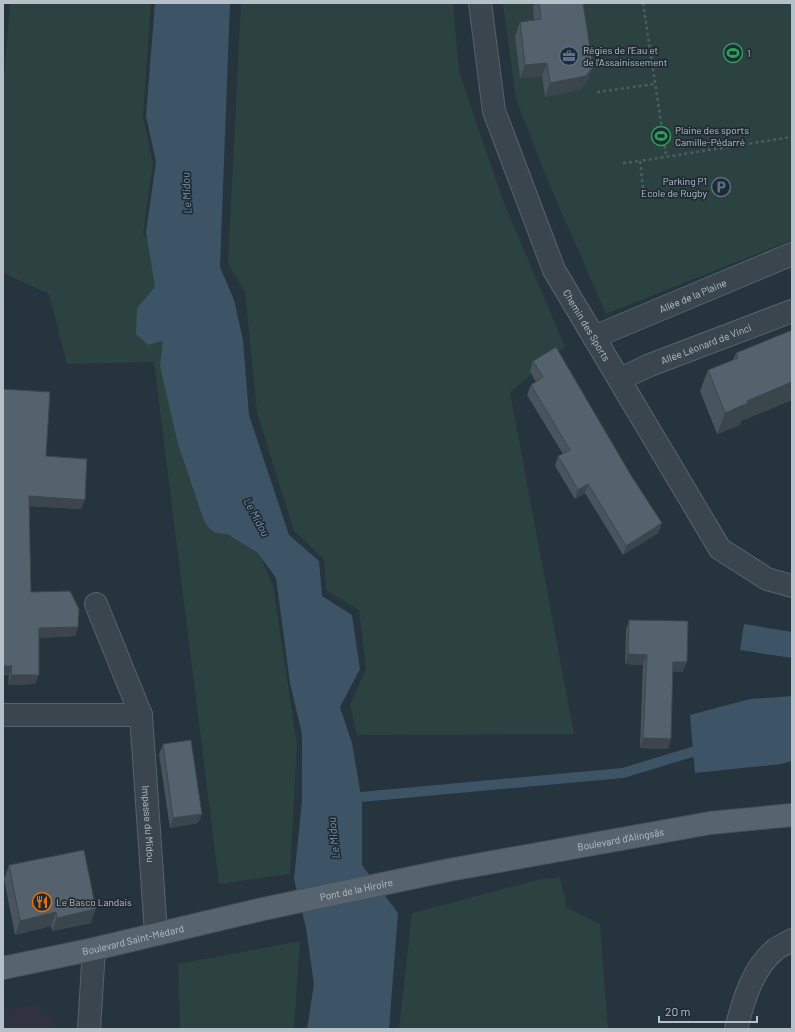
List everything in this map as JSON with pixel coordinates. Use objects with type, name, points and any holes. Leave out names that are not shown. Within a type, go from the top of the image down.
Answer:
[{"type":"main road","name":"Boulevard d'Alingsäs","points":[[449,870],[710,823],[792,816]]},
{"type":"main road","name":"Pont de la Hiroire","points":[[262,909],[449,870]]},
{"type":"main road","name":"Boulevard Saint-Médard","points":[[3,968],[94,949],[156,933],[262,909]]},
{"type":"street","name":"Chemin des Sports","points":[[480,3],[494,111],[554,270],[720,549],[767,579],[792,586]]},
{"type":"street","name":"Allée de la Plaine","points":[[594,337],[792,254]]},
{"type":"street","name":"Allée Léonard de Vinci","points":[[620,379],[650,365],[792,311]]},
{"type":"street","name":"Impasse du Midou","points":[[96,604],[141,715],[156,933]]},
{"type":"street","points":[[3,715],[141,715]]},
{"type":"street","points":[[736,1029],[743,1004],[760,967],[776,949],[792,940]]},
{"type":"street","points":[[89,1029],[94,949]]},
{"type":"path","points":[[643,3],[666,155]]},
{"type":"path","points":[[597,92],[655,84]]},
{"type":"path","points":[[623,163],[666,155],[792,137]]},
{"type":"path","points":[[640,161],[643,188]]},
{"type":"shaded area","points":[[38,1003],[54,1019],[53,1029],[3,1029],[3,1011]]},
{"type":"green space","points":[[10,3],[151,3],[143,117],[153,163],[143,234],[164,257],[207,434],[273,586],[297,744],[290,874],[219,884],[154,362],[67,364],[49,294],[3,273],[3,90]]},
{"type":"green space","points":[[241,3],[453,3],[459,71],[502,198],[565,347],[510,392],[574,734],[357,735],[350,705],[366,669],[359,610],[326,590],[324,559],[294,531],[257,412],[245,292],[228,264]]},
{"type":"green space","name":"Plaine des sports Camille-Pédarré","points":[[503,3],[792,3],[792,240],[606,314],[545,174],[516,99]]},
{"type":"green space","points":[[560,877],[567,908],[600,924],[608,1029],[399,1029],[412,913],[538,880]]},
{"type":"green space","points":[[300,941],[294,1029],[180,1029],[178,964]]},
{"type":"water","name":"Le Midou","points":[[155,3],[230,3],[220,267],[234,300],[243,340],[249,415],[289,535],[319,561],[322,596],[352,615],[360,669],[340,707],[352,743],[362,802],[362,865],[398,913],[389,1029],[307,1029],[314,984],[306,928],[294,879],[302,801],[302,734],[290,683],[276,578],[257,552],[227,534],[215,533],[208,527],[203,518],[178,444],[160,366],[163,341],[148,345],[136,334],[137,308],[155,287],[146,232],[156,162],[146,116]]},
{"type":"water","points":[[744,624],[792,632],[792,658],[740,650]]},
{"type":"water","points":[[792,696],[792,761],[781,764],[695,773],[690,715],[750,699]]},
{"type":"building","points":[[539,3],[583,3],[593,67],[586,76],[550,83],[547,63],[525,65],[520,22],[541,19]]},
{"type":"building","points":[[792,330],[792,382],[747,401],[748,403],[725,413],[708,370],[738,358],[736,353]]},
{"type":"building","points":[[556,347],[632,477],[662,523],[626,546],[588,484],[578,490],[558,456],[570,450],[531,385],[543,377],[533,361]]},
{"type":"building","points":[[3,389],[50,392],[46,456],[87,459],[85,500],[29,496],[31,592],[70,591],[79,609],[78,627],[39,628],[39,675],[11,675],[12,666],[3,666]]},
{"type":"building","points":[[629,620],[688,621],[687,662],[673,662],[671,739],[643,738],[647,655],[628,654]]},
{"type":"building","points":[[191,740],[202,814],[173,818],[163,744]]},
{"type":"building","points":[[84,850],[96,909],[57,918],[56,912],[20,921],[9,865]]},
{"type":"waterway","points":[[361,797],[623,773],[692,752]]},
{"type":"place","name":"1","points":[[733,53]]},
{"type":"place","name":"Régies de l'Eau et de l'Assainissement","points":[[569,56]]},
{"type":"place","name":"Plaine des sports Camille-Pédarré","points":[[661,136]]},
{"type":"place","name":"Parking P1 Ecole de Rugby","points":[[721,187]]},
{"type":"place","name":"Le Basco Landais","points":[[42,902]]}]
